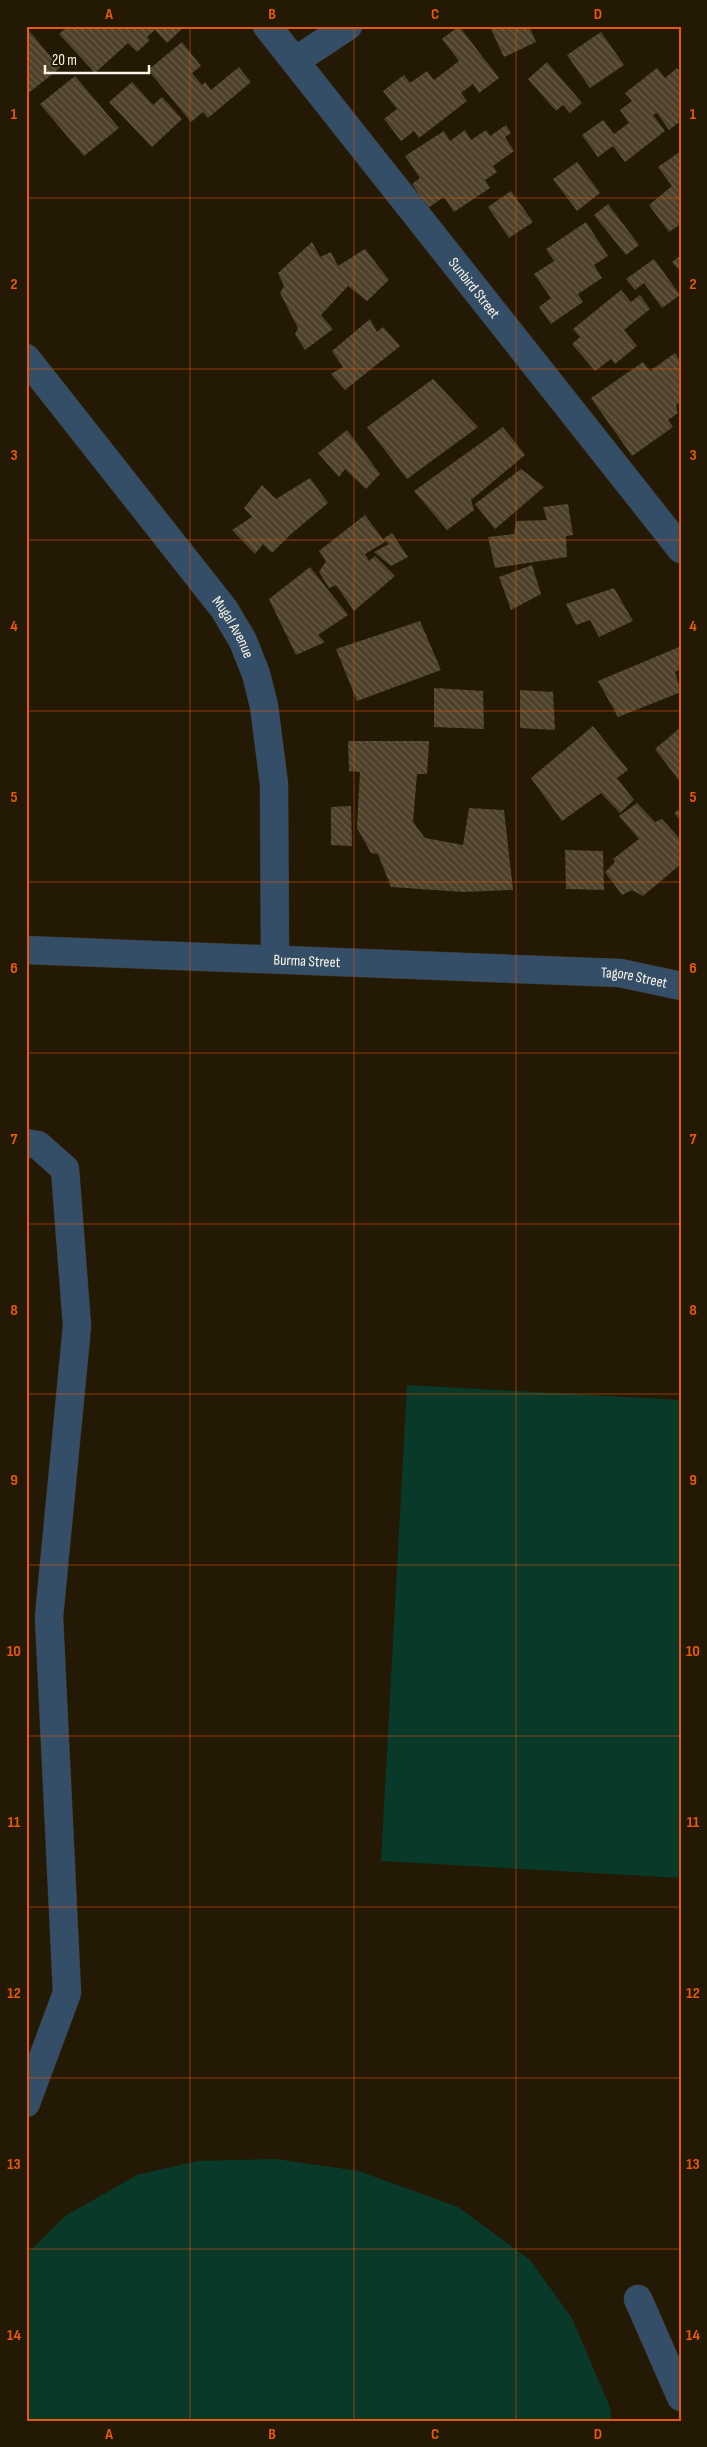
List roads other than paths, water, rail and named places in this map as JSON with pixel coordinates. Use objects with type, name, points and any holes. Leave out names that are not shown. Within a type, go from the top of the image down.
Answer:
[{"type":"street","name":"Sunbird Street","points":[[267,26],[681,549]]},
{"type":"street","points":[[295,61],[348,26]]},
{"type":"street","name":"Mugal Avenue","points":[[26,358],[224,608],[246,649],[256,674],[264,706],[274,784],[275,959]]},
{"type":"street","name":"Burma Street","points":[[26,950],[587,973]]},
{"type":"street","name":"Tagore Street","points":[[587,973],[620,973],[681,986]]},
{"type":"street","points":[[26,1143],[38,1145],[65,1169],[77,1326],[48,1617],[67,1992],[26,2103]]},
{"type":"street","points":[[638,2299],[681,2397]]}]
